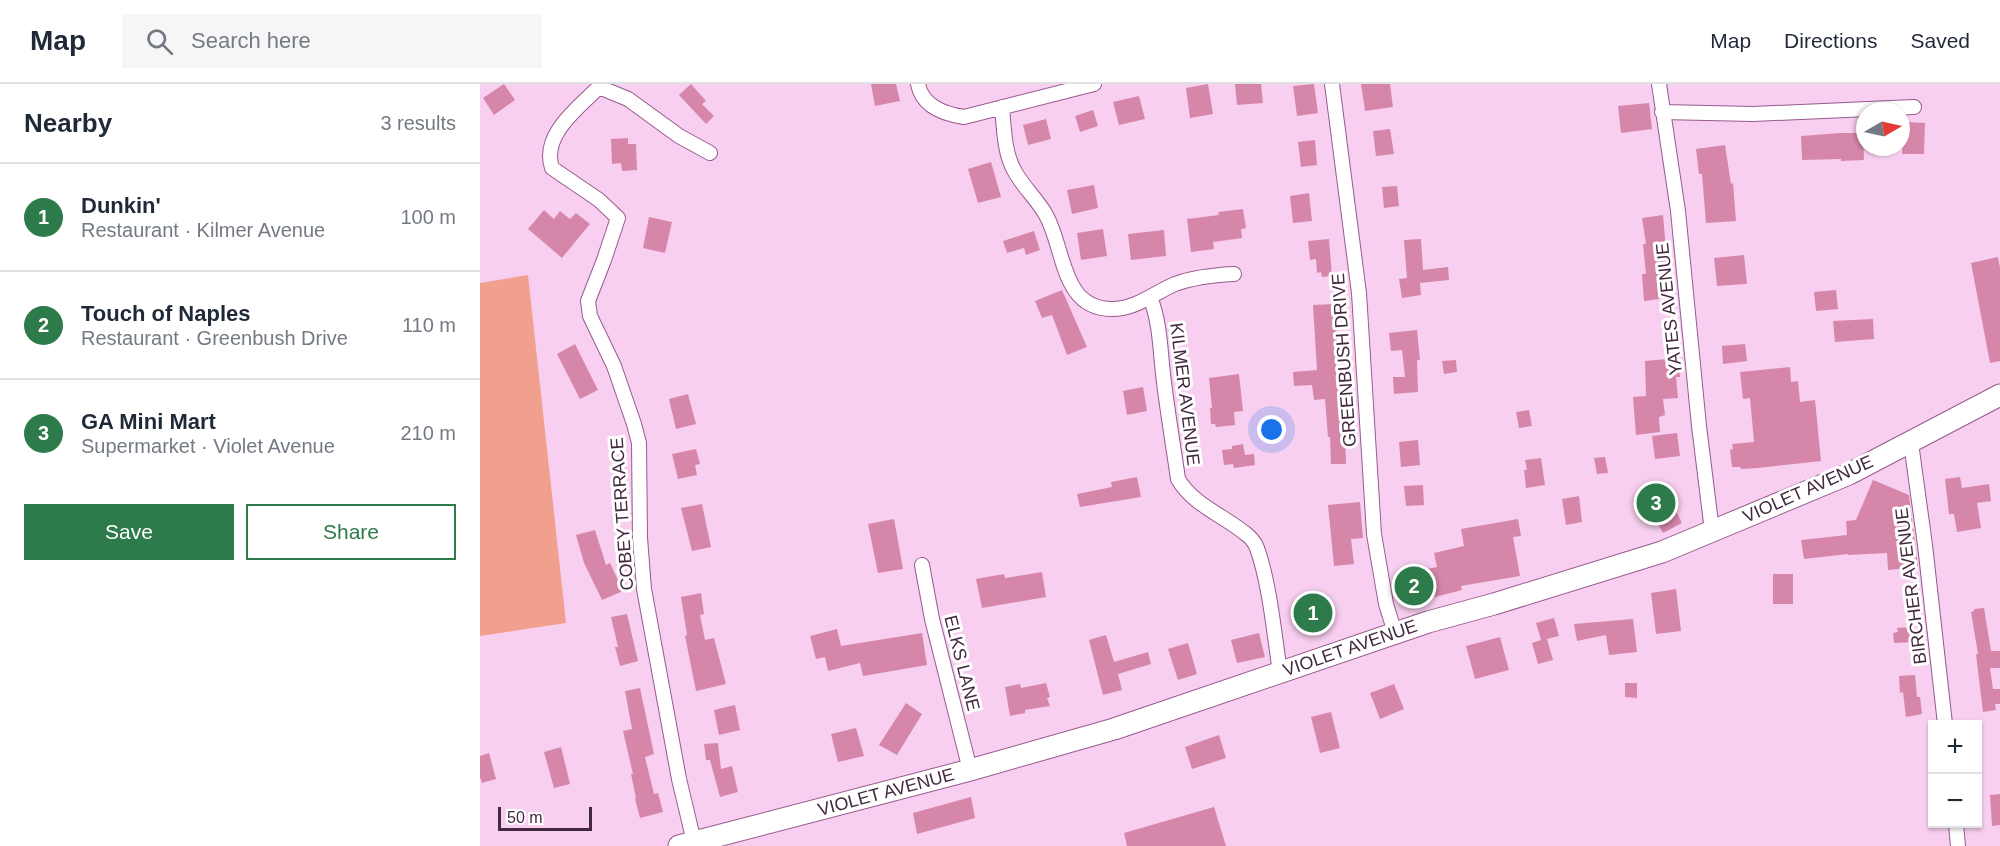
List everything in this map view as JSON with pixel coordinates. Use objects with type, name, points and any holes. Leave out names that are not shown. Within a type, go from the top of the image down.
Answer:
[{"type":"main road","name":"VIOLET AVENUE","points":[[689,845],[1114,729],[1395,633],[1662,552],[1849,474],[2000,395]]},
{"type":"street","points":[[918,84],[927,102],[948,115],[964,117],[1094,84]]},
{"type":"street","name":"GREENBUSH DRIVE","points":[[1332,84],[1359,293],[1374,534],[1386,604],[1395,633]]},
{"type":"street","name":"YATES AVENUE","points":[[1659,84],[1678,211],[1699,426],[1712,531]]},
{"type":"street","name":"COBEY TERRACE","points":[[689,845],[644,590],[640,538],[639,443],[614,366],[592,322],[588,307],[588,301],[618,218],[599,200],[552,168],[550,152],[553,140],[566,119],[599,87],[628,99],[679,136],[710,153]]},
{"type":"street","points":[[1002,107],[1007,150],[1013,169],[1046,215],[1072,288],[1081,298],[1103,309],[1128,307],[1177,284],[1213,275],[1234,274]]},
{"type":"street","points":[[1662,112],[1753,114],[1914,107]]},
{"type":"street","name":"KILMER AVENUE","points":[[1150,297],[1156,311],[1178,479],[1184,490],[1194,499],[1247,534],[1256,546],[1264,574],[1280,672]]},
{"type":"street","name":"BIRCHER AVENUE","points":[[1911,443],[1945,720]]},
{"type":"street","name":"ELKS LANE","points":[[922,565],[932,619],[970,770]]},
{"type":"street","points":[[1956,828],[1958,846]]},
{"type":"shaded area","points":[[528,275],[566,623],[480,636],[480,283]]},
{"type":"building","points":[[504,84],[515,100],[494,115],[483,98]]},
{"type":"building","points":[[691,84],[706,101],[702,104],[714,116],[706,124],[679,95]]},
{"type":"building","points":[[871,84],[896,84],[900,101],[875,106]]},
{"type":"building","points":[[1208,84],[1213,114],[1190,118],[1186,88]]},
{"type":"building","points":[[1235,84],[1261,84],[1263,103],[1237,105]]},
{"type":"building","points":[[1314,84],[1318,113],[1297,116],[1293,86]]},
{"type":"building","points":[[1361,84],[1390,84],[1393,107],[1365,111]]},
{"type":"building","points":[[1139,96],[1145,119],[1119,125],[1113,102]]},
{"type":"building","points":[[1649,103],[1652,129],[1621,133],[1618,106]]},
{"type":"building","points":[[1093,110],[1098,126],[1080,132],[1075,116]]},
{"type":"building","points":[[1046,119],[1051,139],[1028,145],[1023,125]]},
{"type":"building","points":[[1910,122],[1925,123],[1924,154],[1910,154]]},
{"type":"building","points":[[1390,129],[1394,154],[1376,156],[1373,131]]},
{"type":"building","points":[[1856,133],[1856,156],[1864,156],[1864,160],[1802,160],[1801,136]]},
{"type":"building","points":[[628,138],[628,144],[636,144],[637,170],[622,171],[621,163],[612,164],[611,139]]},
{"type":"building","points":[[1315,140],[1317,165],[1301,167],[1298,142]]},
{"type":"building","points":[[1725,145],[1731,184],[1733,183],[1736,221],[1706,223],[1702,174],[1699,174],[1696,149]]},
{"type":"building","points":[[991,162],[1001,197],[978,203],[968,169]]},
{"type":"building","points":[[1094,185],[1098,208],[1072,214],[1067,190]]},
{"type":"building","points":[[1397,186],[1399,206],[1384,208],[1382,187]]},
{"type":"building","points":[[1309,193],[1312,221],[1293,223],[1290,196]]},
{"type":"building","points":[[1243,209],[1246,228],[1241,229],[1242,238],[1213,242],[1214,249],[1191,252],[1187,219]]},
{"type":"building","points":[[544,210],[554,219],[560,211],[570,219],[576,213],[590,224],[562,258],[528,229]]},
{"type":"building","points":[[1663,215],[1668,271],[1671,271],[1673,290],[1658,292],[1659,299],[1644,301],[1642,274],[1646,274],[1643,244],[1646,244],[1642,218]]},
{"type":"building","points":[[649,217],[672,222],[665,253],[643,248]]},
{"type":"building","points":[[1103,229],[1107,256],[1081,260],[1077,233]]},
{"type":"building","points":[[1164,230],[1166,256],[1131,260],[1128,234]]},
{"type":"building","points":[[1034,231],[1040,250],[1026,255],[1024,248],[1007,253],[1003,241]]},
{"type":"building","points":[[1329,239],[1332,276],[1322,277],[1321,272],[1317,273],[1316,259],[1310,260],[1308,241]]},
{"type":"building","points":[[1421,239],[1423,270],[1448,267],[1449,280],[1420,283],[1421,295],[1402,298],[1399,279],[1407,278],[1404,240]]},
{"type":"building","points":[[1744,255],[1747,284],[1717,286],[1714,258]]},
{"type":"building","points":[[1998,257],[2000,361],[1990,363],[1971,263]]},
{"type":"building","points":[[1062,290],[1087,347],[1067,355],[1052,315],[1042,318],[1035,301]]},
{"type":"building","points":[[1836,290],[1838,309],[1816,311],[1814,292]]},
{"type":"building","points":[[1334,304],[1339,360],[1336,360],[1339,414],[1346,414],[1348,435],[1345,435],[1346,464],[1331,464],[1325,399],[1314,400],[1312,385],[1294,386],[1293,372],[1317,370],[1313,305]]},
{"type":"building","points":[[1873,319],[1874,339],[1835,342],[1833,321]]},
{"type":"building","points":[[1417,330],[1420,360],[1417,360],[1418,392],[1394,394],[1393,377],[1405,377],[1402,350],[1391,351],[1389,333]]},
{"type":"building","points":[[575,344],[598,390],[580,399],[557,354]]},
{"type":"building","points":[[1745,344],[1747,361],[1723,364],[1722,346]]},
{"type":"building","points":[[1679,358],[1680,377],[1676,377],[1678,398],[1663,399],[1665,415],[1659,417],[1660,432],[1636,435],[1633,397],[1646,396],[1645,361]]},
{"type":"building","points":[[1456,360],[1457,372],[1444,374],[1442,361]]},
{"type":"building","points":[[1790,367],[1791,382],[1798,381],[1800,402],[1815,400],[1821,461],[1758,468],[1732,467],[1730,450],[1733,449],[1732,444],[1754,442],[1750,398],[1743,399],[1740,372]]},
{"type":"building","points":[[1239,374],[1243,411],[1234,412],[1235,425],[1216,427],[1215,424],[1211,424],[1209,378]]},
{"type":"building","points":[[1143,387],[1147,411],[1127,415],[1123,391]]},
{"type":"building","points":[[688,394],[696,424],[676,429],[669,399]]},
{"type":"building","points":[[1529,410],[1532,426],[1519,428],[1516,412]]},
{"type":"building","points":[[1677,433],[1680,456],[1655,459],[1652,436]]},
{"type":"building","points":[[1418,440],[1420,465],[1401,467],[1399,442]]},
{"type":"building","points":[[1243,444],[1245,455],[1254,454],[1255,465],[1234,468],[1233,464],[1224,465],[1222,450]]},
{"type":"building","points":[[696,449],[700,464],[695,465],[697,475],[678,479],[672,454]]},
{"type":"building","points":[[1605,457],[1608,473],[1597,474],[1594,458]]},
{"type":"building","points":[[1541,458],[1545,485],[1526,488],[1525,460]]},
{"type":"building","points":[[1137,477],[1141,497],[1080,507],[1077,494],[1112,487],[1111,482]]},
{"type":"building","points":[[1960,477],[1962,488],[1989,484],[1991,501],[1977,503],[1981,528],[1957,532],[1954,514],[1949,514],[1945,479]]},
{"type":"building","points":[[1873,480],[1909,495],[1918,567],[1888,570],[1887,553],[1848,554],[1804,559],[1801,540],[1847,535],[1846,521],[1856,520]]},
{"type":"building","points":[[1423,485],[1424,505],[1406,506],[1404,486]]},
{"type":"building","points":[[1664,486],[1675,504],[1673,505],[1682,523],[1663,533],[1654,517],[1648,520],[1638,502]]},
{"type":"building","points":[[1579,496],[1582,522],[1566,525],[1562,499]]},
{"type":"building","points":[[1360,502],[1363,538],[1351,539],[1354,564],[1334,566],[1328,505]]},
{"type":"building","points":[[702,504],[711,547],[692,551],[681,508]]},
{"type":"building","points":[[894,519],[903,569],[878,573],[868,524]]},
{"type":"building","points":[[1518,519],[1521,536],[1513,537],[1520,576],[1461,586],[1462,590],[1405,605],[1398,575],[1437,567],[1434,553],[1464,546],[1461,529]]},
{"type":"building","points":[[595,530],[606,565],[610,563],[623,591],[602,600],[584,563],[576,535]]},
{"type":"building","points":[[1042,572],[1046,597],[982,608],[976,579],[1004,574],[1005,578]]},
{"type":"building","points":[[1773,574],[1793,574],[1793,604],[1773,604]]},
{"type":"building","points":[[1676,589],[1681,631],[1656,634],[1651,593]]},
{"type":"building","points":[[701,593],[704,614],[700,615],[705,640],[714,638],[726,684],[696,691],[685,636],[687,635],[681,597]]},
{"type":"building","points":[[1328,596],[1335,617],[1299,629],[1292,608]]},
{"type":"building","points":[[1984,608],[1991,651],[2000,651],[2000,668],[1990,668],[1993,689],[2000,689],[2000,704],[1995,704],[1996,710],[1983,712],[1976,654],[1978,654],[1971,612],[1974,609]]},
{"type":"building","points":[[627,614],[638,661],[620,666],[611,617]]},
{"type":"building","points":[[1554,618],[1559,636],[1547,639],[1553,660],[1538,664],[1532,643],[1541,640],[1536,623]]},
{"type":"building","points":[[1633,619],[1637,652],[1609,655],[1606,635],[1577,641],[1574,624]]},
{"type":"building","points":[[1914,627],[1915,642],[1894,643],[1893,633],[1898,632],[1897,628]]},
{"type":"building","points":[[837,629],[841,646],[922,633],[927,665],[863,676],[860,663],[828,671],[825,657],[816,659],[810,636]]},
{"type":"building","points":[[1259,633],[1265,657],[1237,663],[1231,640]]},
{"type":"building","points":[[1106,635],[1114,662],[1148,652],[1151,664],[1118,674],[1122,690],[1103,695],[1089,640]]},
{"type":"building","points":[[1500,637],[1509,670],[1475,679],[1466,646]]},
{"type":"building","points":[[1188,643],[1197,674],[1178,680],[1168,649]]},
{"type":"building","points":[[1915,675],[1917,697],[1920,697],[1922,714],[1906,717],[1903,692],[1900,693],[1899,676]]},
{"type":"building","points":[[1046,683],[1050,706],[1025,710],[1025,713],[1010,716],[1005,687],[1020,684],[1021,688]]},
{"type":"building","points":[[1625,683],[1637,683],[1637,698],[1625,697]]},
{"type":"building","points":[[1394,684],[1404,709],[1380,719],[1370,693]]},
{"type":"building","points":[[640,688],[654,754],[645,757],[654,794],[658,793],[663,812],[640,818],[623,731],[632,729],[625,691]]},
{"type":"building","points":[[906,703],[922,714],[897,755],[879,745]]},
{"type":"building","points":[[735,705],[740,730],[719,735],[714,710]]},
{"type":"building","points":[[1331,712],[1340,748],[1320,753],[1311,717]]},
{"type":"building","points":[[856,728],[864,756],[838,762],[831,734]]},
{"type":"building","points":[[1219,735],[1226,758],[1192,769],[1185,747]]},
{"type":"building","points":[[718,743],[721,769],[732,766],[738,792],[720,797],[710,760],[706,760],[704,744]]},
{"type":"building","points":[[561,747],[570,784],[554,788],[544,752]]},
{"type":"building","points":[[489,753],[496,779],[482,783],[480,756]]},
{"type":"building","points":[[2000,794],[2000,825],[1992,826],[1990,795]]},
{"type":"building","points":[[971,797],[975,818],[917,834],[913,813]]},
{"type":"building","points":[[1214,807],[1226,846],[1127,846],[1124,833]]},
{"type":"place","name":"GA Mini Mart","points":[[1656,503]]},
{"type":"place","name":"Touch of Naples","points":[[1414,586]]},
{"type":"place","name":"Dunkin'","points":[[1313,613]]}]
